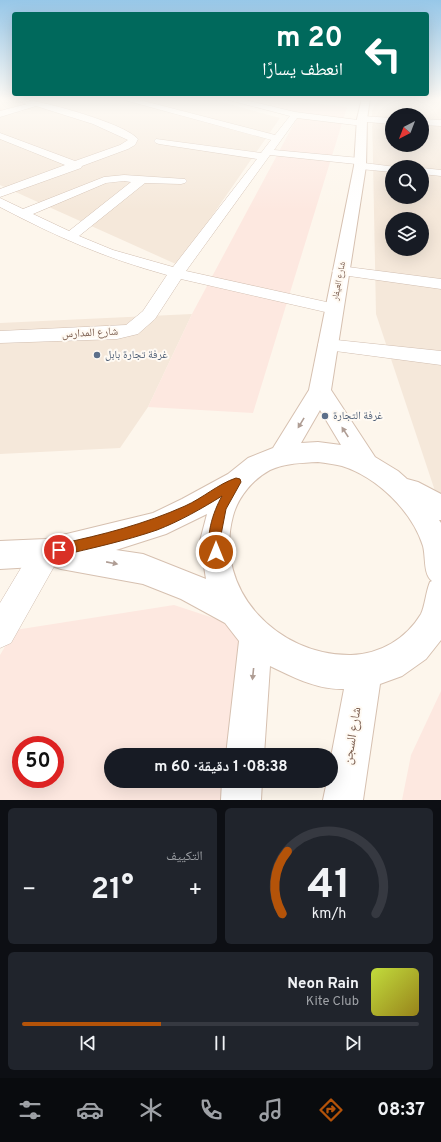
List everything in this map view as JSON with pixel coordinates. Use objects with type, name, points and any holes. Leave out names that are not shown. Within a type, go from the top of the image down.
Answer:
[{"type":"main road","name":"شارع العيفار","points":[[282,454],[320,391],[360,164],[361,135]]},
{"type":"main road","points":[[320,391],[366,464]]},
{"type":"main road","points":[[46,553],[99,541],[156,525],[192,508],[236,482],[257,465],[282,454],[310,450],[331,453],[366,464],[393,482],[441,508]]},
{"type":"main road","points":[[236,482],[221,508],[214,540],[219,576],[246,624],[245,748]]},
{"type":"main road","points":[[393,482],[419,509],[437,544],[441,570]]},
{"type":"main road","points":[[0,554],[46,553],[144,569],[190,587],[246,624],[289,659],[326,672],[364,673],[388,666],[441,636]]},
{"type":"main road","points":[[410,654],[434,622],[441,593]]},
{"type":"main road","name":"شارع السجن","points":[[343,800],[364,673]]},
{"type":"main road","points":[[240,800],[241,788]]},
{"type":"street","points":[[0,193],[124,148],[131,143],[133,139],[130,135]]},
{"type":"street","points":[[263,135],[277,139]]},
{"type":"street","name":"شارع المدارس","points":[[0,337],[117,333],[132,330],[149,315],[176,274],[280,135]]},
{"type":"street","points":[[0,136],[77,166]]},
{"type":"street","points":[[159,141],[385,168]]},
{"type":"street","points":[[429,171],[441,172]]},
{"type":"street","points":[[70,237],[142,179]]},
{"type":"street","points":[[22,214],[104,180],[142,179],[181,181]]},
{"type":"street","points":[[0,202],[70,237],[123,258],[176,274],[334,309]]},
{"type":"street","points":[[340,271],[441,284]]},
{"type":"street","points":[[327,345],[441,358]]},
{"type":"street","points":[[0,632],[46,553]]},
{"type":"shaded area","points":[[0,135],[268,135],[178,265],[0,185]]},
{"type":"shaded area","points":[[288,135],[338,135],[253,413],[148,407],[192,314]]},
{"type":"shaded area","points":[[372,135],[385,135],[385,152],[429,152],[429,135],[441,135],[441,509],[376,314]]},
{"type":"shaded area","points":[[192,314],[148,407],[120,448],[0,454],[0,323]]},
{"type":"shaded area","points":[[174,605],[259,633],[236,748],[104,748],[104,788],[229,788],[227,800],[0,800],[0,655],[15,630]]},
{"type":"shaded area","points":[[441,691],[441,800],[402,800],[411,755]]},
{"type":"place","name":"غرفة تجارة بابل","points":[[97,355]]},
{"type":"place","name":"غرفة التجارة","points":[[325,416]]},
{"type":"route","points":[[59,550],[99,541],[156,525],[192,508],[236,482],[221,508],[214,540],[216,552]]}]
